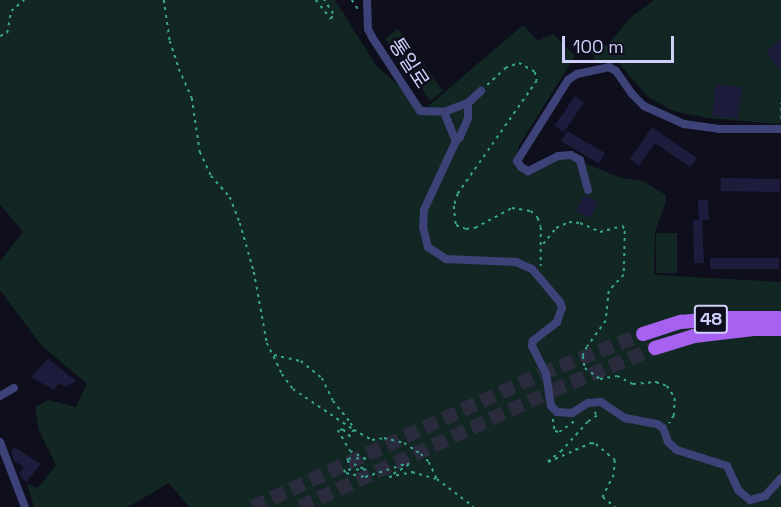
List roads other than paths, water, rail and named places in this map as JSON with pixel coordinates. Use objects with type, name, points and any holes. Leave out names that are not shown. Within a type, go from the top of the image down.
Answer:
[{"type":"main road","name":"48","points":[[643,334],[681,322],[725,318],[781,318]]},
{"type":"main road","name":"48","points":[[655,348],[694,336],[754,329],[781,329]]},
{"type":"street","name":"통일로","points":[[367,0],[368,29],[420,111],[444,112]]},
{"type":"street","points":[[588,190],[579,160],[571,154],[558,156],[528,171],[520,167],[517,161],[568,80],[576,74],[609,67],[616,71],[644,106],[684,124],[719,129],[781,129]]},
{"type":"street","points":[[456,141],[444,112],[468,103],[481,91]]},
{"type":"street","points":[[468,103],[468,118],[460,137],[436,178],[424,210],[423,227],[428,247],[446,259],[516,262],[532,269],[555,295],[562,308],[557,322],[533,340],[532,346],[546,374],[551,406],[561,414],[572,413],[588,403],[601,402],[625,418],[657,424],[663,429],[668,442],[677,450],[727,466],[738,490],[750,500],[765,496],[781,478]]},
{"type":"street","points":[[0,396],[14,388]]},
{"type":"street","points":[[0,442],[24,507]]},
{"type":"tunnel","points":[[253,507],[541,374],[643,334]]},
{"type":"tunnel","points":[[300,507],[552,391],[655,348]]}]
